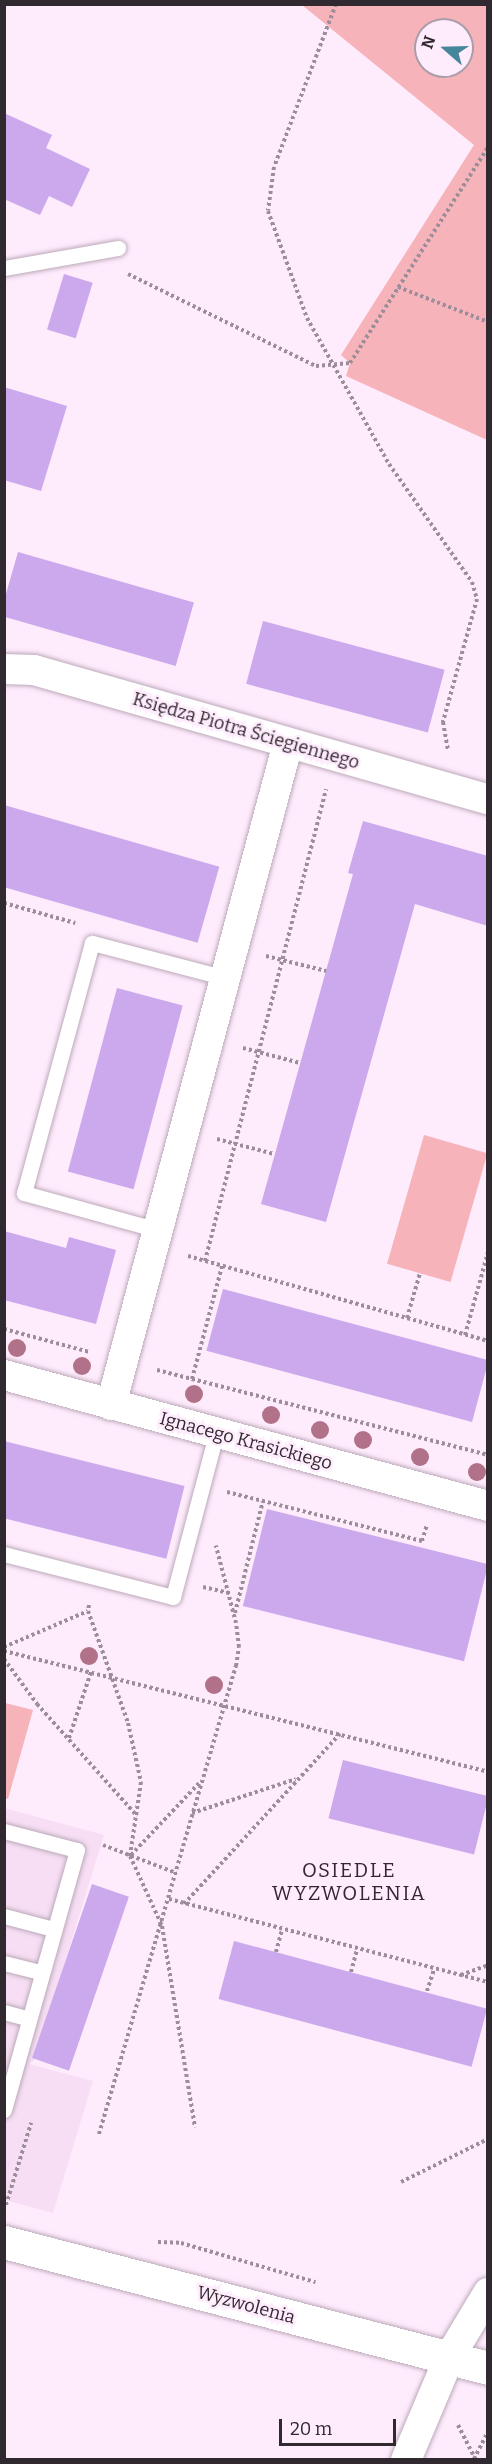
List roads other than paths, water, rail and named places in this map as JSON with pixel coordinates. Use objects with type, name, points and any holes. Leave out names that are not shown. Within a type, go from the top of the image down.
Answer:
[{"type":"street","name":"Księdza Piotra Ściegiennego","points":[[5,668],[34,670],[488,799]]},
{"type":"street","points":[[111,1405],[288,743]]},
{"type":"street","name":"Ignacego Krasickiego","points":[[4,1375],[488,1506]]},
{"type":"street","name":"Wyzwolenia","points":[[4,2242],[488,2368]]},
{"type":"street","points":[[406,2460],[449,2358],[488,2293]]},
{"type":"lane","points":[[4,267],[118,248]]},
{"type":"lane","points":[[156,1239],[24,1193],[92,943],[226,978]]},
{"type":"lane","points":[[4,1554],[172,1597],[216,1434]]},
{"type":"lane","points":[[4,1831],[77,1850],[27,2018],[4,2110]]},
{"type":"lane","points":[[4,1916],[53,1929]]},
{"type":"lane","points":[[4,1963],[41,1972]]},
{"type":"lane","points":[[4,2012],[27,2018]]},
{"type":"district","name":"OSIEDLE WYZWOLENIA","points":[[349,1882]]}]
